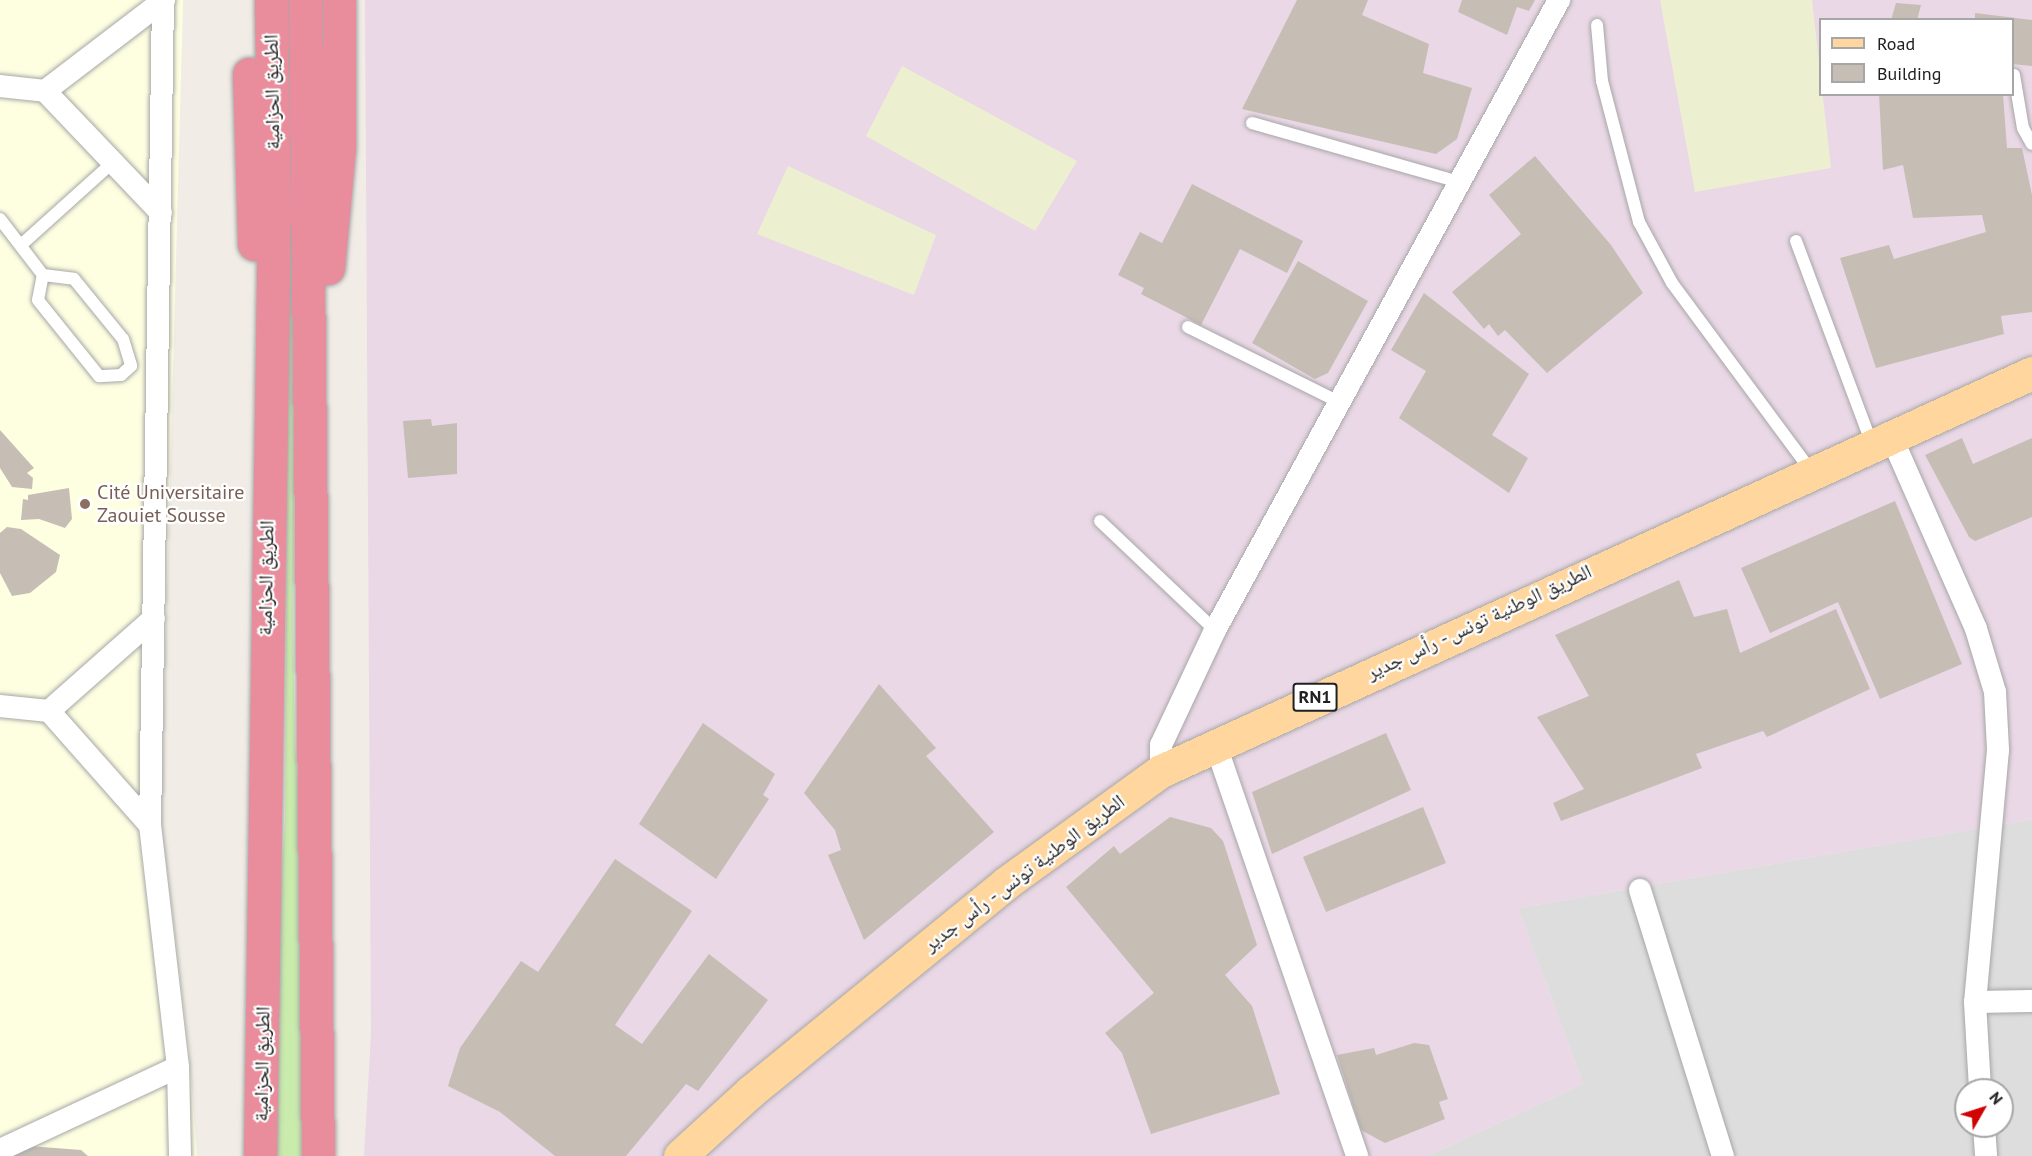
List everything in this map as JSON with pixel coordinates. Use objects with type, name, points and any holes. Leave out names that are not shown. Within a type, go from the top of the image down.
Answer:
[{"type":"highway","points":[[249,0],[250,186],[268,411]]},
{"type":"highway","name":"الطريق الحزامية","points":[[260,1156],[268,411],[274,217],[271,0]]},
{"type":"highway","name":"الطريق الحزامية","points":[[305,0],[312,410],[318,1156]]},
{"type":"highway","points":[[312,410],[339,148],[339,0]]},
{"type":"main road","name":"الطريق الوطنية تونس - رأس جدير","points":[[680,1156],[750,1092],[1006,883],[1161,771],[1215,743],[2032,373]]},
{"type":"street","points":[[45,91],[163,0]]},
{"type":"street","points":[[163,0],[150,825],[178,1067],[180,1156]]},
{"type":"street","points":[[1161,771],[1161,745],[1215,630],[1456,181],[1559,0]]},
{"type":"street","points":[[0,86],[45,91],[161,213]]},
{"type":"street","points":[[1882,440],[1976,628],[1995,692],[1998,750],[1975,1002],[1979,1078]]},
{"type":"street","points":[[49,711],[154,618]]},
{"type":"street","points":[[0,706],[49,711],[150,825]]},
{"type":"street","points":[[1215,743],[1357,1156]]},
{"type":"street","points":[[1640,890],[1723,1156]]},
{"type":"street","points":[[1975,1002],[2032,1001]]},
{"type":"street","points":[[0,1150],[178,1067]]},
{"type":"street","points":[[1985,1138],[1986,1156]]},
{"type":"lane","points":[[1597,25],[1602,81],[1639,222],[1672,283],[1812,472]]},
{"type":"lane","points":[[2014,75],[2023,128],[2032,144]]},
{"type":"lane","points":[[1252,123],[1456,181]]},
{"type":"lane","points":[[21,244],[112,163]]},
{"type":"lane","points":[[0,219],[43,275],[38,300],[99,375],[121,375],[131,366],[123,339],[74,279],[43,275]]},
{"type":"lane","points":[[1797,241],[1882,440]]},
{"type":"lane","points":[[1188,327],[1339,402]]},
{"type":"lane","points":[[1100,521],[1215,630]]},
{"type":"shaded area","name":"Cité Universitaire Zaouiet Sousse","points":[[0,0],[183,0],[161,818],[189,1049],[197,1156],[0,1156]]},
{"type":"shaded area","points":[[365,0],[2032,0],[2032,819],[1518,908],[1583,1084],[1427,1156],[364,1156],[371,1034]]},
{"type":"shaded area","points":[[1660,0],[1812,0],[1819,62],[1819,96],[1823,96],[1831,168],[1695,192]]},
{"type":"shaded area","points":[[902,66],[1077,161],[1035,231],[866,136]]},
{"type":"shaded area","points":[[788,166],[936,235],[914,295],[757,234]]},
{"type":"shaded area","points":[[2032,819],[2032,1156],[1427,1156],[1583,1084],[1518,908]]},
{"type":"green space","points":[[288,288],[296,288],[293,625],[295,749],[302,820],[302,1156],[272,1156],[274,990],[285,821]]},
{"type":"building","points":[[1297,0],[1368,0],[1362,15],[1429,44],[1423,73],[1472,88],[1457,139],[1436,154],[1242,109]]},
{"type":"building","points":[[1462,0],[1535,0],[1529,11],[1517,7],[1507,35],[1458,12]]},
{"type":"building","points":[[1896,3],[1921,5],[1918,18],[1892,18]]},
{"type":"building","points":[[1975,13],[2032,20],[2032,66],[2014,64],[2014,18],[1975,18]]},
{"type":"building","points":[[1879,96],[2003,96],[2007,148],[2022,148],[2032,195],[2032,312],[2001,316],[2004,334],[1876,368],[1840,258],[1889,245],[1894,259],[1986,232],[1982,215],[1913,218],[1903,165],[1883,170]]},
{"type":"building","points":[[1535,156],[1611,245],[1643,293],[1547,373],[1505,330],[1498,336],[1489,324],[1484,329],[1452,292],[1521,234],[1489,195]]},
{"type":"building","points":[[1192,184],[1303,241],[1287,273],[1240,249],[1201,325],[1141,294],[1144,288],[1118,275],[1140,232],[1162,243]]},
{"type":"building","points":[[1298,261],[1368,301],[1328,373],[1315,379],[1252,343]]},
{"type":"building","points":[[1424,293],[1529,374],[1492,435],[1528,458],[1509,493],[1399,418],[1426,371],[1391,350]]},
{"type":"building","points":[[431,419],[432,426],[457,423],[457,474],[408,478],[403,421]]},
{"type":"building","points":[[0,430],[34,468],[27,473],[33,478],[32,489],[12,487],[0,468]]},
{"type":"building","points":[[1962,438],[1973,464],[2032,438],[2032,517],[1975,541],[1969,537],[1925,455]]},
{"type":"building","points":[[69,488],[72,519],[65,528],[39,519],[21,520],[23,499],[28,500],[28,495]]},
{"type":"building","points":[[1895,501],[1962,664],[1880,699],[1838,602],[1770,633],[1741,568]]},
{"type":"building","points":[[7,527],[21,529],[60,555],[56,572],[30,593],[12,596],[0,573],[0,533]]},
{"type":"building","points":[[1679,580],[1694,617],[1727,609],[1740,653],[1836,609],[1870,689],[1767,737],[1763,731],[1696,754],[1702,768],[1561,821],[1553,803],[1584,789],[1537,717],[1589,696],[1555,635]]},
{"type":"building","points":[[879,684],[936,748],[926,756],[994,832],[864,940],[828,855],[841,850],[835,830],[804,793]]},
{"type":"building","points":[[703,723],[775,774],[763,795],[769,799],[716,879],[639,824]]},
{"type":"building","points":[[1386,733],[1411,790],[1272,854],[1252,792]]},
{"type":"building","points":[[1423,807],[1446,863],[1326,912],[1303,857]]},
{"type":"building","points":[[1170,817],[1211,828],[1223,841],[1257,945],[1225,975],[1252,1006],[1280,1094],[1151,1134],[1122,1053],[1105,1033],[1154,993],[1066,887],[1114,846],[1120,854]]},
{"type":"building","points":[[615,859],[692,911],[615,1025],[642,1044],[709,954],[768,1000],[698,1091],[686,1084],[626,1156],[555,1156],[500,1112],[448,1086],[460,1048],[521,961],[538,972]]},
{"type":"building","points":[[1414,1043],[1429,1045],[1448,1099],[1439,1102],[1445,1119],[1385,1143],[1361,1130],[1337,1055],[1374,1048],[1376,1055]]},
{"type":"building","points":[[29,1146],[81,1150],[88,1156],[4,1156]]},
{"type":"place","name":"Cité Universitaire Zaouiet Sousse","points":[[85,504]]}]
